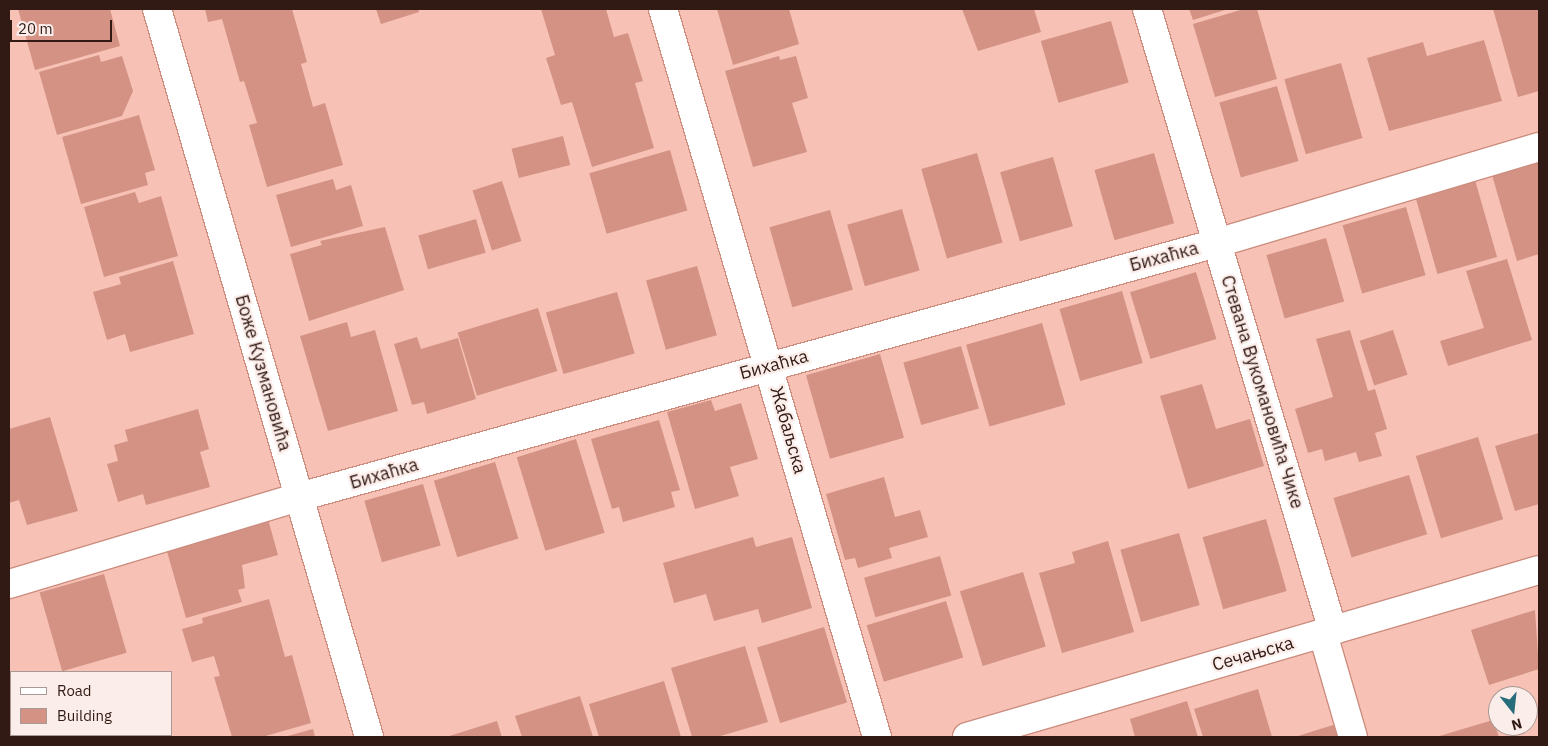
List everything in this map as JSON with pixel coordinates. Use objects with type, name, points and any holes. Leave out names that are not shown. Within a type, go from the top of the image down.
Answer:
[{"type":"street","name":"Боже Кузмановића","points":[[157,9],[369,737]]},
{"type":"street","name":"Жабаљска","points":[[663,9],[770,366],[877,737]]},
{"type":"street","name":"Стевана Вукомановића Чике","points":[[1147,9],[1217,243],[1328,632],[1353,737]]},
{"type":"street","name":"Бихаћка","points":[[9,584],[299,497],[1217,243],[1539,147]]},
{"type":"street","name":"Сечањска","points":[[967,737],[1539,570]]},
{"type":"building","points":[[18,9],[110,9],[120,46],[35,70]]},
{"type":"building","points":[[205,9],[292,9],[307,62],[301,64],[313,107],[325,103],[343,165],[267,187],[249,125],[257,123],[244,81],[240,82],[222,19],[208,22]]},
{"type":"building","points":[[376,9],[418,9],[419,12],[381,24]]},
{"type":"building","points":[[541,9],[606,9],[614,37],[628,33],[643,81],[635,83],[654,148],[592,167],[572,102],[561,105],[546,58],[555,55]]},
{"type":"building","points":[[717,9],[789,9],[799,44],[733,65]]},
{"type":"building","points":[[962,9],[1034,9],[1041,32],[978,51]]},
{"type":"building","points":[[1189,9],[1228,9],[1193,20]]},
{"type":"building","points":[[1244,9],[1257,9],[1277,79],[1215,97],[1193,24]]},
{"type":"building","points":[[1493,9],[1539,9],[1539,91],[1518,97]]},
{"type":"building","points":[[1111,21],[1129,83],[1058,103],[1041,41]]},
{"type":"building","points":[[1484,40],[1502,101],[1389,131],[1367,58],[1423,42],[1427,56]]},
{"type":"building","points":[[99,55],[101,62],[122,56],[133,91],[122,116],[57,135],[39,72]]},
{"type":"building","points":[[779,56],[780,60],[796,56],[808,98],[792,103],[807,152],[753,167],[725,71]]},
{"type":"building","points":[[1341,63],[1362,138],[1306,154],[1284,79]]},
{"type":"building","points":[[1277,86],[1298,161],[1241,178],[1219,103]]},
{"type":"building","points":[[139,115],[155,170],[145,173],[148,185],[81,204],[62,137]]},
{"type":"building","points":[[563,136],[570,165],[519,178],[512,149]]},
{"type":"building","points":[[670,150],[687,211],[607,234],[589,173]]},
{"type":"building","points":[[977,153],[1003,242],[947,258],[921,169]]},
{"type":"building","points":[[1154,153],[1174,223],[1115,240],[1094,170]]},
{"type":"building","points":[[1053,157],[1073,226],[1020,241],[1000,172]]},
{"type":"building","points":[[1539,161],[1539,254],[1517,261],[1492,175]]},
{"type":"building","points":[[333,179],[336,190],[351,185],[363,226],[291,247],[276,195]]},
{"type":"building","points":[[1475,180],[1497,257],[1437,274],[1415,197]]},
{"type":"building","points":[[502,181],[521,241],[492,250],[473,191]]},
{"type":"building","points":[[135,192],[139,203],[161,196],[178,256],[104,277],[84,207]]},
{"type":"building","points":[[1406,207],[1426,275],[1362,293],[1343,225]]},
{"type":"building","points":[[902,209],[920,271],[865,286],[847,225]]},
{"type":"building","points":[[830,210],[853,290],[792,307],[769,227]]},
{"type":"building","points":[[476,219],[486,253],[428,269],[418,236]]},
{"type":"building","points":[[385,227],[404,290],[309,321],[290,254],[322,245],[320,241]]},
{"type":"building","points":[[1326,238],[1344,301],[1285,319],[1266,255]]},
{"type":"building","points":[[1507,259],[1532,340],[1448,366],[1440,341],[1484,328],[1466,271]]},
{"type":"building","points":[[173,261],[194,334],[130,352],[125,334],[107,340],[93,292],[121,284],[119,277]]},
{"type":"building","points":[[697,266],[717,335],[666,350],[646,281]]},
{"type":"building","points":[[1196,272],[1216,339],[1150,359],[1130,292]]},
{"type":"building","points":[[1122,291],[1143,363],[1080,381],[1060,309]]},
{"type":"building","points":[[617,292],[635,354],[564,374],[546,312]]},
{"type":"building","points":[[538,308],[557,371],[477,396],[458,333]]},
{"type":"building","points":[[347,322],[351,337],[375,330],[398,411],[328,431],[300,336]]},
{"type":"building","points":[[1042,323],[1065,405],[989,426],[966,345]]},
{"type":"building","points":[[1350,330],[1368,391],[1375,389],[1387,429],[1375,433],[1382,456],[1359,462],[1356,452],[1325,461],[1322,449],[1308,453],[1295,409],[1333,397],[1316,339]]},
{"type":"building","points":[[1393,330],[1408,375],[1374,386],[1360,341]]},
{"type":"building","points":[[417,337],[421,349],[458,338],[476,399],[427,414],[424,402],[412,405],[394,344]]},
{"type":"building","points":[[961,346],[979,408],[921,425],[903,363]]},
{"type":"building","points":[[880,354],[904,438],[830,459],[806,375]]},
{"type":"building","points":[[1202,384],[1216,429],[1250,419],[1264,466],[1188,489],[1160,396]]},
{"type":"building","points":[[711,400],[715,411],[741,403],[758,459],[730,467],[739,496],[695,509],[667,412]]},
{"type":"building","points":[[198,409],[209,449],[200,452],[210,487],[146,505],[143,494],[118,502],[107,464],[118,461],[114,445],[128,441],[125,430]]},
{"type":"building","points":[[50,417],[78,511],[27,525],[19,500],[9,503],[9,429]]},
{"type":"building","points":[[659,420],[680,490],[671,492],[675,507],[623,522],[619,507],[612,509],[591,439]]},
{"type":"building","points":[[1539,433],[1539,504],[1515,511],[1495,446]]},
{"type":"building","points":[[1478,437],[1503,519],[1441,538],[1416,456]]},
{"type":"building","points":[[576,439],[605,533],[545,551],[517,457]]},
{"type":"building","points":[[495,462],[518,539],[457,557],[434,481]]},
{"type":"building","points":[[1409,475],[1427,534],[1352,557],[1333,498]]},
{"type":"building","points":[[884,477],[895,517],[920,510],[928,537],[889,548],[892,558],[858,568],[855,558],[845,560],[826,494]]},
{"type":"building","points":[[423,484],[441,546],[382,562],[364,501]]},
{"type":"building","points":[[268,519],[278,555],[242,565],[245,588],[238,590],[242,602],[186,618],[166,548]]},
{"type":"building","points":[[1266,519],[1287,591],[1223,609],[1203,537]]},
{"type":"building","points":[[1179,533],[1200,605],[1141,622],[1120,550]]},
{"type":"building","points":[[753,537],[756,547],[792,537],[812,608],[762,623],[758,609],[714,621],[706,594],[674,603],[663,563]]},
{"type":"building","points":[[1108,541],[1134,632],[1062,653],[1039,573],[1075,563],[1072,552]]},
{"type":"building","points":[[940,556],[951,595],[875,617],[864,578]]},
{"type":"building","points":[[1023,572],[1046,647],[983,666],[960,591]]},
{"type":"building","points":[[104,574],[127,653],[62,671],[40,592]]},
{"type":"building","points":[[269,599],[285,657],[292,655],[311,723],[262,737],[232,737],[214,677],[220,676],[214,656],[192,662],[182,629],[203,623],[202,618]]},
{"type":"building","points":[[946,601],[963,657],[884,682],[867,625]]},
{"type":"building","points":[[1535,610],[1539,669],[1489,685],[1471,630]]},
{"type":"building","points":[[824,627],[847,703],[780,723],[757,647]]},
{"type":"building","points":[[745,646],[768,722],[717,737],[692,737],[671,668]]},
{"type":"building","points":[[664,681],[681,737],[599,737],[589,704]]},
{"type":"building","points":[[1258,689],[1272,737],[1203,737],[1194,709]]},
{"type":"building","points":[[580,696],[593,737],[522,737],[515,716]]},
{"type":"building","points":[[1187,701],[1198,737],[1135,737],[1130,719]]},
{"type":"building","points":[[497,721],[502,737],[446,737]]},
{"type":"building","points":[[1488,721],[1488,736],[1499,737],[1436,737]]},
{"type":"building","points":[[1340,723],[1344,737],[1295,737],[1320,729]]},
{"type":"building","points":[[313,729],[315,737],[284,737]]}]
